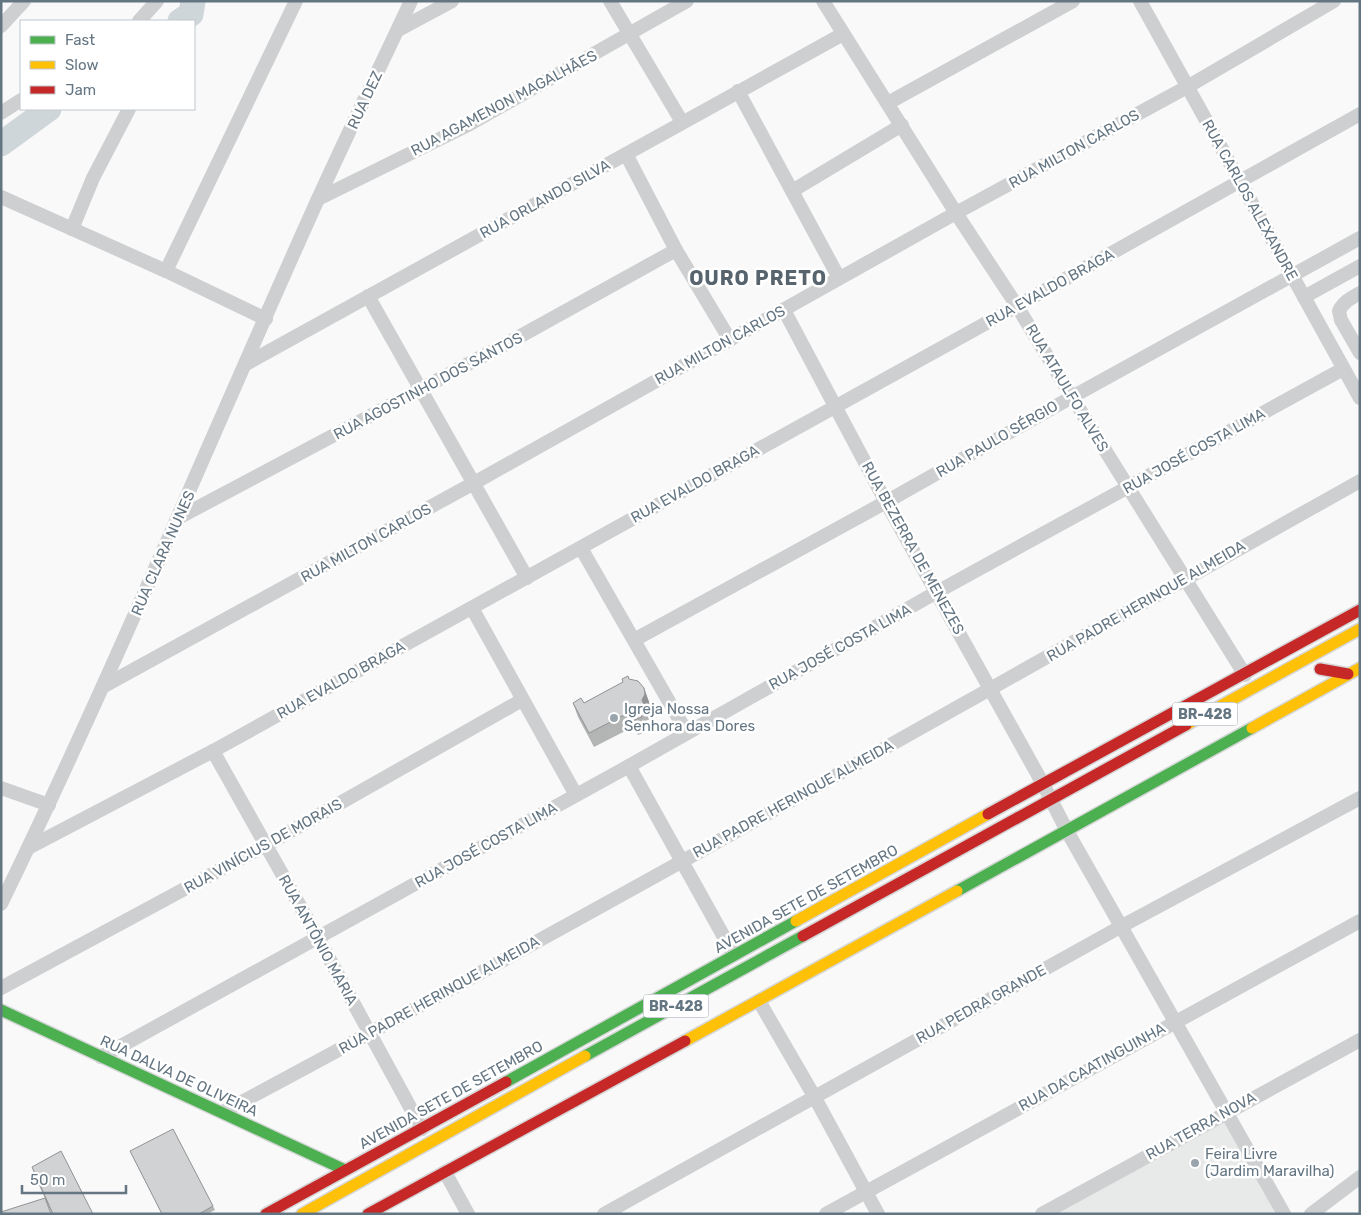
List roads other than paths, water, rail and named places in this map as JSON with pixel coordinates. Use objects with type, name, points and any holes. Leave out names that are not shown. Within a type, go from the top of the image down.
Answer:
[{"type":"main road","name":"AVENIDA SETE DE SETEMBRO","points":[[266,1214],[1360,610]]},
{"type":"main road","name":"AVENIDA SETE DE SETEMBRO","points":[[301,1214],[1360,629]]},
{"type":"main road","points":[[1336,660],[1316,671],[1348,674]]},
{"type":"main road","points":[[368,1214],[759,1001],[1360,668]]},
{"type":"main road","points":[[1128,739],[1157,741]]},
{"type":"main road","name":"RUA DALVA DE OLIVEIRA","points":[[1,1010],[345,1170]]},
{"type":"main road","points":[[292,1199],[301,1214]]},
{"type":"street","points":[[1,26],[24,1]]},
{"type":"street","points":[[166,271],[296,1]]},
{"type":"street","name":"RUA DEZ","points":[[318,199],[411,1]]},
{"type":"street","points":[[398,30],[452,1]]},
{"type":"street","points":[[610,1],[628,35],[682,122]]},
{"type":"street","name":"RUA AGAMENON MAGALHÃES","points":[[318,199],[470,124],[687,1]]},
{"type":"street","name":"RUA ATAULFO ALVES","points":[[823,1],[956,213],[1017,306],[1245,675]]},
{"type":"street","points":[[888,103],[1073,1]]},
{"type":"street","name":"RUA CARLOS ALEXANDRE","points":[[1140,1],[1360,398]]},
{"type":"street","name":"RUA MILTON CARLOS","points":[[104,686],[474,483],[839,278],[1186,87],[1334,1]]},
{"type":"street","points":[[140,20],[153,3]]},
{"type":"street","name":"RUA ORLANDO SILVA","points":[[246,364],[843,34]]},
{"type":"street","points":[[738,91],[839,278]]},
{"type":"street","points":[[1,112],[20,101]]},
{"type":"street","points":[[72,229],[93,178],[127,110]]},
{"type":"street","name":"RUA EVALDO BRAGA","points":[[28,848],[213,751],[527,578],[1360,114]]},
{"type":"street","points":[[792,191],[902,125]]},
{"type":"street","points":[[626,154],[676,250],[730,340]]},
{"type":"street","points":[[1,197],[166,271],[266,319]]},
{"type":"street","name":"RUA CLARA NUNES","points":[[1,904],[104,686],[318,199]]},
{"type":"street","name":"RUA PAULO SÉRGIO","points":[[634,640],[1360,238]]},
{"type":"street","name":"RUA AGOSTINHO DOS SANTOS","points":[[178,518],[421,390],[676,250]]},
{"type":"street","points":[[1304,297],[1360,266]]},
{"type":"street","points":[[1360,293],[1342,305],[1339,311],[1340,320],[1360,354]]},
{"type":"street","points":[[368,296],[527,578]]},
{"type":"street","name":"RUA BEZERRA DE MENEZES","points":[[784,310],[886,502],[1043,784],[1067,831],[1284,1214]]},
{"type":"street","name":"RUA JOSÉ COSTA LIMA","points":[[100,1057],[687,734],[937,592],[1343,369]]},
{"type":"street","name":"RUA PADRE HERINQUE ALMEIDA","points":[[223,1112],[369,1034],[991,690],[1360,481]]},
{"type":"street","points":[[581,548],[687,734]]},
{"type":"street","points":[[472,608],[576,795]]},
{"type":"street","name":"RUA VINÍCIUS DE MORAIS","points":[[1,988],[266,845],[522,700]]},
{"type":"street","name":"RUA ANTÔNIO MARIA","points":[[213,751],[422,1129]]},
{"type":"street","points":[[629,766],[734,955]]},
{"type":"street","points":[[1,788],[49,805]]},
{"type":"street","name":"RUA PEDRA GRANDE","points":[[604,1214],[1122,926],[1360,798]]},
{"type":"street","name":"RUA DA CAATINGUINHA","points":[[826,1214],[1360,921]]},
{"type":"street","points":[[759,1001],[814,1096],[878,1214]]},
{"type":"street","name":"RUA TERRA NOVA","points":[[1042,1214],[1360,1040]]},
{"type":"street","points":[[444,1172],[468,1214]]},
{"type":"street","points":[[1311,1214],[1360,1177]]},
{"type":"waterway","points":[[182,20],[191,14],[193,1]]},
{"type":"waterway","points":[[1,144],[48,110]]},
{"type":"place","name":"Igreja Nossa Senhora das Dores","points":[[614,718]]},
{"type":"place","name":"Feira Livre (Jardim Maravilha)","points":[[1195,1163]]},
{"type":"district","name":"OURO PRETO","points":[[758,278]]}]
